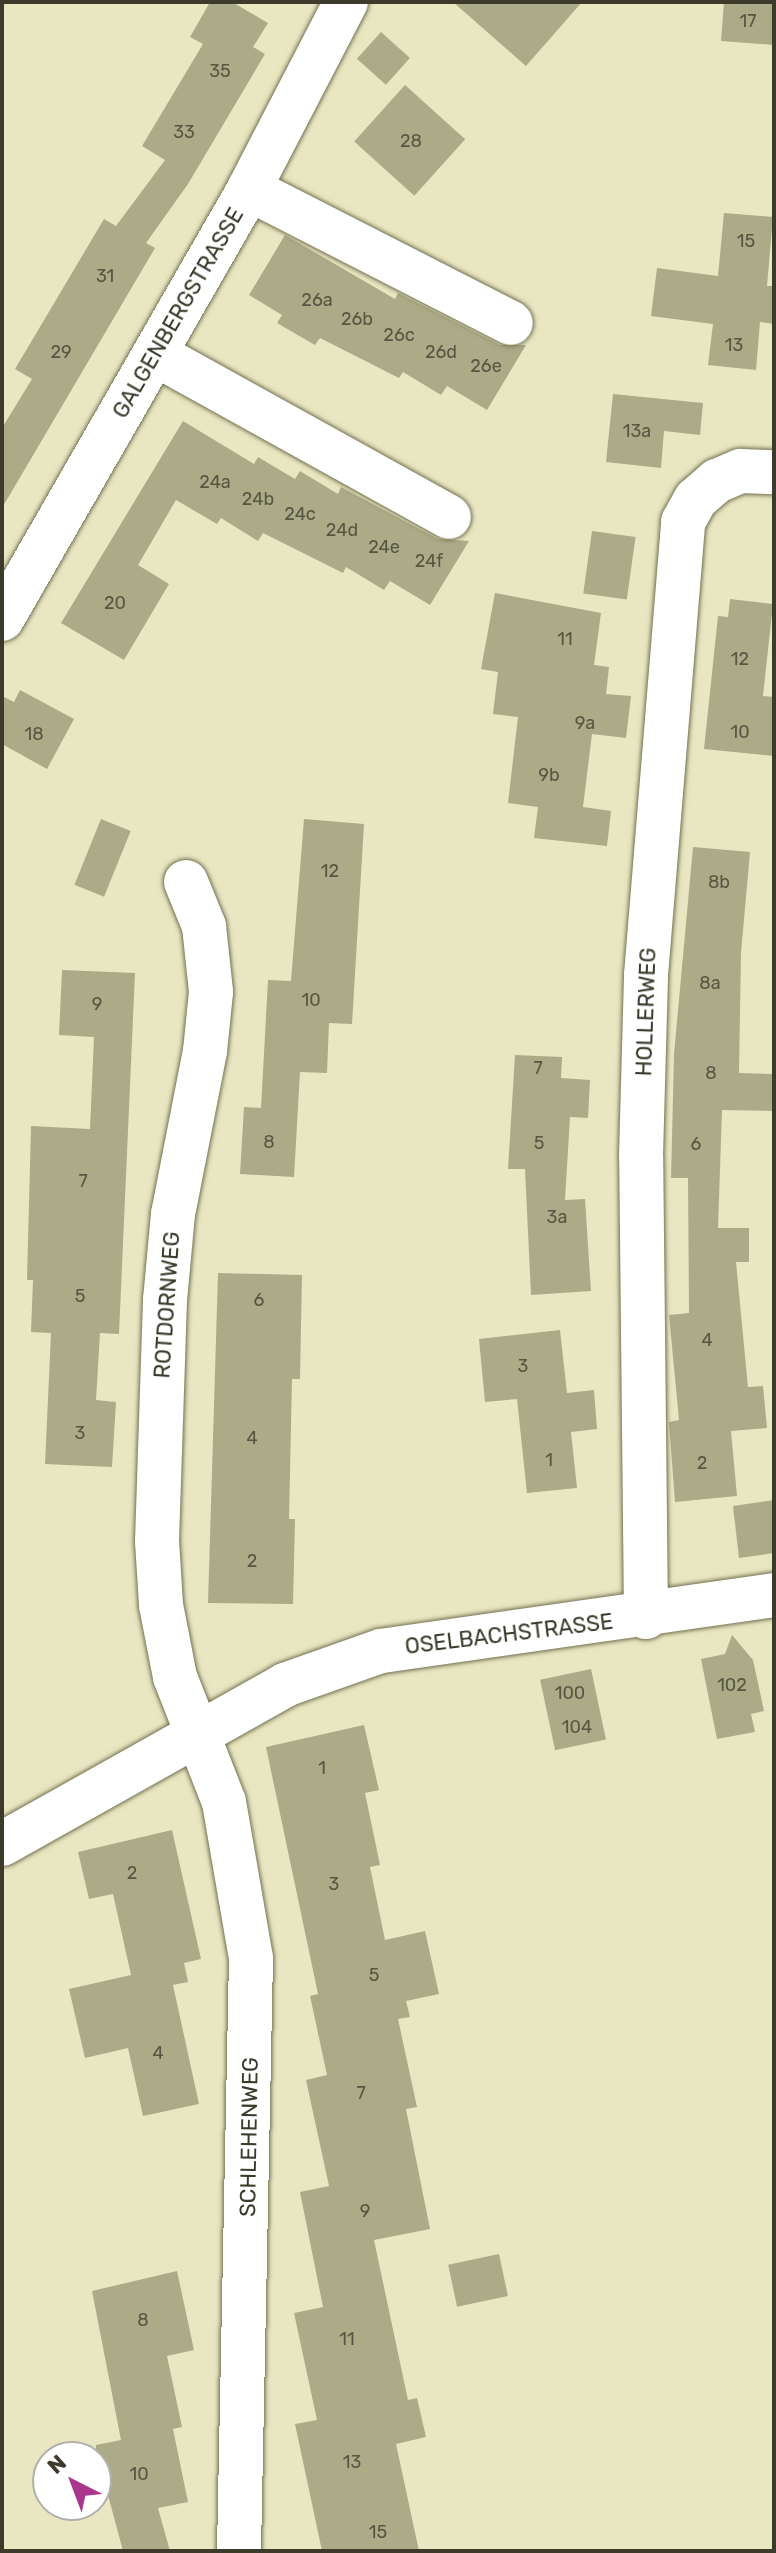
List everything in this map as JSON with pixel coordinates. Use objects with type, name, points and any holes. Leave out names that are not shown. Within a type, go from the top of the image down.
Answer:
[{"type":"street","name":"GALGENBERGSTRASSE","points":[[2,619],[249,189],[346,2]]},
{"type":"street","points":[[249,189],[511,323]]},
{"type":"street","points":[[155,354],[449,517]]},
{"type":"street","name":"HOLLERWEG","points":[[646,1617],[641,1156],[646,975],[683,522],[696,499],[717,481],[741,471],[774,472]]},
{"type":"street","name":"ROTDORNWEG","points":[[186,882],[204,926],[211,992],[205,1051],[173,1214],[165,1300],[157,1541],[161,1605],[172,1663],[196,1731]]},
{"type":"street","name":"OSELBACHSTRASSE","points":[[2,1844],[196,1731],[285,1685],[381,1651],[458,1636],[646,1617],[774,1595]]},
{"type":"street","name":"SCHLEHENWEG","points":[[196,1731],[224,1802],[251,1958],[239,2551]]},
{"type":"building","points":[[210,2],[232,2],[268,23],[253,47],[265,54],[188,184],[146,243],[155,248],[2,508],[2,428],[32,379],[15,369],[104,219],[116,226],[165,160],[142,146],[203,44],[190,37]]},
{"type":"building","points":[[453,2],[582,2],[526,66]]},
{"type":"building","points":[[724,2],[774,2],[774,45],[721,41]]},
{"type":"building","points":[[381,32],[410,58],[386,85],[357,59]]},
{"type":"building","points":[[405,85],[465,139],[414,196],[354,141]]},
{"type":"building","points":[[724,213],[773,217],[767,286],[774,286],[774,324],[760,322],[756,370],[708,365],[713,324],[651,316],[657,268],[718,276]]},
{"type":"building","points":[[285,235],[395,299],[398,293],[500,345],[526,345],[487,410],[447,386],[441,395],[403,372],[399,378],[320,338],[315,345],[277,323],[282,315],[249,295]]},
{"type":"building","points":[[613,394],[703,403],[700,435],[664,431],[661,468],[606,462]]},
{"type":"building","points":[[183,421],[254,464],[258,457],[295,479],[300,471],[338,494],[341,487],[438,539],[469,541],[430,605],[390,581],[384,590],[346,567],[343,573],[263,533],[258,541],[221,518],[217,524],[176,500],[138,565],[169,584],[124,660],[61,623]]},
{"type":"building","points":[[592,531],[636,537],[627,600],[583,593]]},
{"type":"building","points":[[495,593],[601,613],[594,665],[609,667],[606,694],[631,696],[626,738],[592,734],[583,807],[611,811],[607,846],[534,838],[538,807],[508,803],[518,717],[493,714],[498,672],[481,669]]},
{"type":"building","points":[[730,599],[773,604],[763,696],[774,697],[774,756],[704,749],[718,616],[728,617]]},
{"type":"building","points":[[20,690],[74,719],[47,769],[2,744],[2,696],[14,702]]},
{"type":"building","points":[[101,819],[131,831],[104,897],[74,885]]},
{"type":"building","points":[[304,819],[364,824],[352,1024],[329,1023],[327,1073],[300,1072],[294,1177],[240,1174],[244,1107],[261,1108],[268,980],[291,981]]},
{"type":"building","points":[[693,847],[750,852],[741,953],[739,1073],[774,1074],[774,1111],[722,1110],[718,1228],[749,1228],[749,1262],[736,1262],[748,1387],[763,1386],[767,1428],[731,1431],[737,1496],[675,1502],[669,1422],[679,1420],[669,1315],[689,1313],[688,1178],[671,1178],[674,1054]]},
{"type":"building","points":[[62,970],[135,973],[119,1334],[100,1333],[96,1400],[116,1402],[112,1467],[45,1464],[51,1333],[31,1332],[33,1280],[27,1280],[31,1126],[90,1129],[94,1037],[59,1035]]},
{"type":"building","points":[[515,1055],[562,1057],[561,1078],[590,1080],[588,1118],[570,1117],[565,1200],[585,1199],[591,1291],[531,1295],[525,1169],[508,1169]]},
{"type":"building","points":[[218,1273],[302,1275],[300,1379],[292,1379],[289,1519],[295,1519],[293,1604],[208,1603]]},
{"type":"building","points":[[560,1330],[567,1393],[594,1390],[597,1429],[571,1432],[577,1488],[527,1493],[517,1399],[485,1402],[479,1339]]},
{"type":"building","points":[[774,1500],[774,1553],[739,1558],[733,1506]]},
{"type":"building","points":[[732,1635],[753,1660],[764,1711],[751,1714],[755,1732],[717,1739],[701,1659],[725,1654]]},
{"type":"building","points":[[591,1669],[606,1739],[555,1750],[540,1680]]},
{"type":"building","points":[[364,1725],[379,1790],[365,1793],[380,1865],[370,1867],[385,1940],[425,1931],[439,1994],[406,2001],[410,2017],[398,2019],[417,2107],[406,2109],[430,2229],[374,2240],[408,2400],[417,2398],[426,2437],[396,2444],[419,2551],[322,2551],[295,2424],[317,2420],[294,2313],[323,2307],[300,2192],[329,2186],[306,2080],[327,2075],[310,1996],[318,1994],[266,1747]]},
{"type":"building","points":[[172,1830],[201,1959],[184,1963],[188,1982],[173,1985],[199,2104],[143,2116],[128,2048],[85,2058],[69,1989],[131,1975],[113,1894],[89,1899],[78,1852]]},
{"type":"building","points":[[499,2254],[508,2296],[457,2307],[448,2265]]},
{"type":"building","points":[[177,2271],[194,2350],[167,2356],[182,2427],[173,2429],[188,2502],[158,2508],[170,2551],[123,2551],[112,2510],[112,2442],[121,2440],[92,2291]]}]
